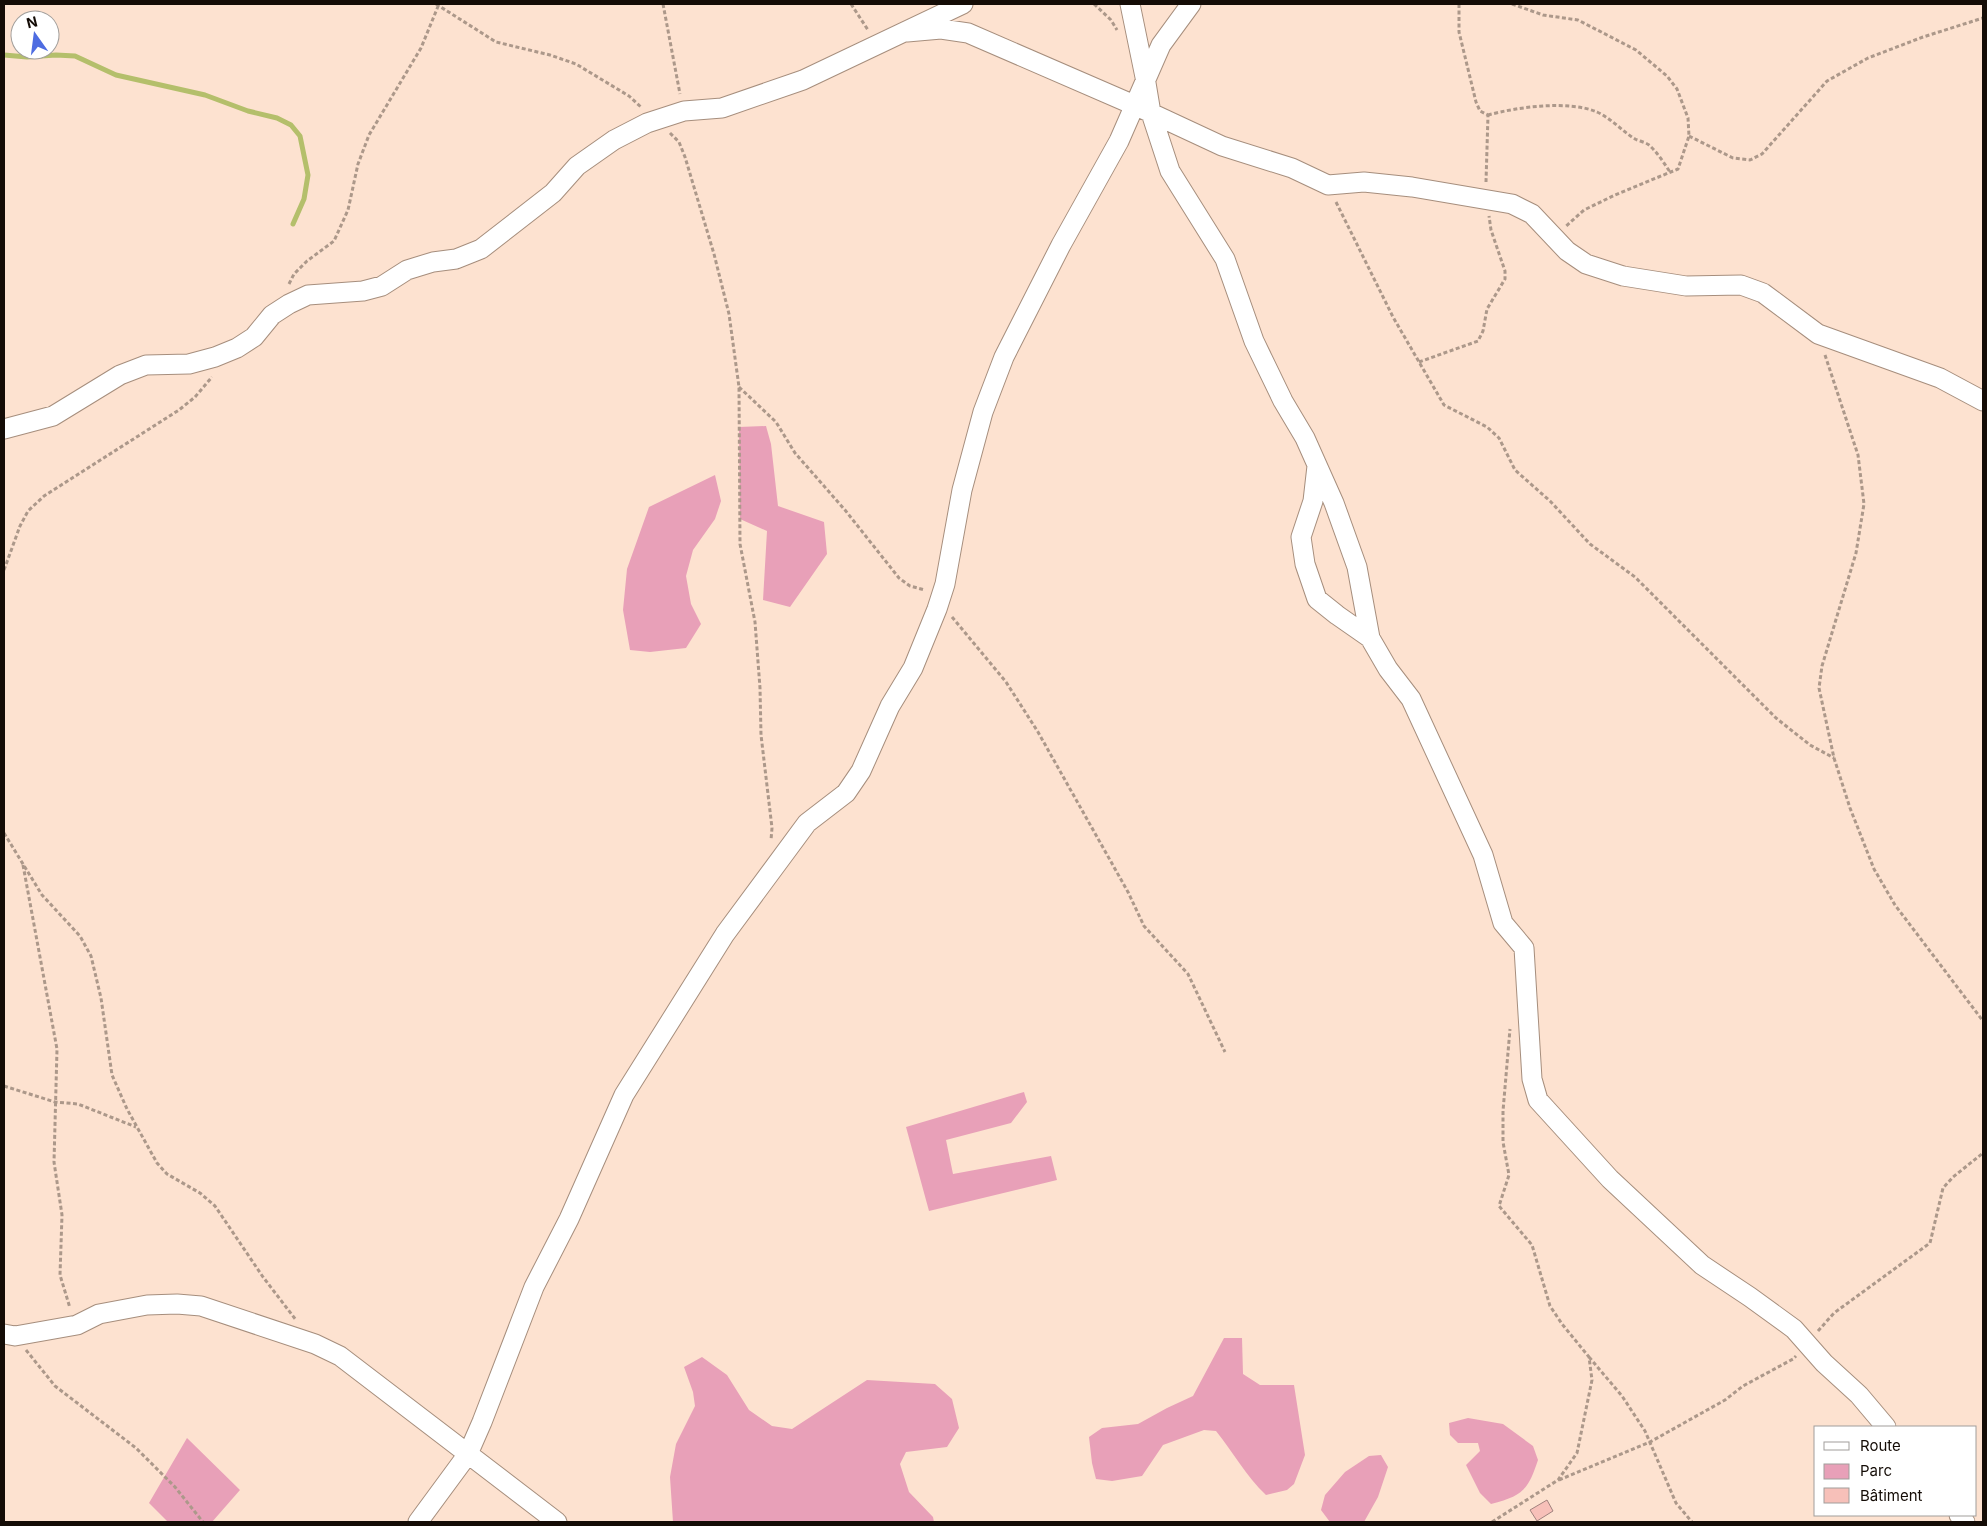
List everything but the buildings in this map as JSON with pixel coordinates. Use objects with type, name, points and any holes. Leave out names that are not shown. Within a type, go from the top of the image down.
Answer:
[{"type":"street","points":[[4,429],[53,416],[120,375],[146,365],[189,364],[216,357],[237,348],[254,337],[272,315],[308,295],[363,291],[382,286],[407,270],[433,262],[456,259],[481,249],[554,193],[577,166],[614,140],[656,120],[684,111],[722,108],[803,80],[963,4]]},
{"type":"street","points":[[1130,4],[1146,77]]},
{"type":"street","points":[[418,1522],[468,1454],[534,1288],[569,1219],[624,1095],[725,934],[807,823],[846,793],[862,771],[890,706],[913,668],[940,602],[965,482],[983,412],[1001,366],[1061,245],[1119,141],[1142,109],[1146,77],[1161,45],[1190,4]]},
{"type":"street","points":[[907,32],[941,29],[968,33],[1222,146],[1292,168],[1328,185],[1364,182],[1412,187],[1512,204],[1532,214],[1567,250],[1586,264],[1623,276],[1686,286],[1741,285],[1763,293],[1818,334],[1940,378],[1983,401]]},
{"type":"street","points":[[1142,109],[1170,171],[1225,259],[1254,341],[1283,401],[1305,438],[1334,503],[1357,567],[1370,638],[1388,669],[1411,699],[1484,855],[1504,923],[1524,948],[1532,1079],[1538,1100],[1610,1179],[1702,1265],[1794,1329],[1824,1363],[1859,1395],[1885,1426]]},
{"type":"street","points":[[1317,465],[1313,500],[1302,537],[1305,564],[1318,599],[1337,616],[1370,638]]},
{"type":"street","points":[[9,1335],[77,1325],[99,1314],[148,1305],[185,1305],[201,1306],[306,1341],[340,1356],[557,1522]]},
{"type":"path","points":[[282,309],[288,286],[294,274],[306,261],[334,241],[348,210],[358,164],[369,136],[421,48],[438,4],[496,42],[550,55],[576,64],[629,96],[679,142]]},
{"type":"path","points":[[663,4],[684,111],[679,142],[714,254],[729,314],[739,386],[740,544],[754,622],[760,688],[761,735],[772,828],[771,847]]},
{"type":"path","points":[[851,4],[879,45]]},
{"type":"path","points":[[1512,4],[1544,15],[1578,20],[1636,50],[1667,76],[1677,88],[1688,118],[1689,136],[1678,169],[1584,210],[1564,228],[1552,234]]},
{"type":"path","points":[[1689,136],[1733,158],[1750,160],[1762,154],[1827,81],[1868,58],[1923,37],[1983,18]]},
{"type":"path","points":[[1488,115],[1510,109],[1543,106],[1580,107],[1597,112],[1635,139],[1648,144],[1671,172]]},
{"type":"path","points":[[1328,185],[1393,318],[1444,405],[1493,432],[1499,438],[1515,470],[1550,501],[1590,544],[1635,577],[1776,718],[1810,745],[1834,758]]},
{"type":"path","points":[[1818,334],[1858,455],[1864,504],[1856,553],[1822,666],[1819,688],[1834,758],[1850,808],[1874,869],[1895,905],[1983,1021]]},
{"type":"path","points":[[4,570],[20,526],[28,511],[44,496],[179,410],[195,397],[213,376]]},
{"type":"path","points":[[739,386],[776,422],[795,453],[845,510],[900,578],[910,586],[929,591],[1006,682],[1038,732],[1128,892],[1144,926],[1188,974],[1225,1052]]},
{"type":"path","points":[[4,833],[42,895],[80,936],[91,956],[101,998],[112,1075],[127,1109],[157,1163],[167,1174],[200,1194],[215,1206],[263,1277],[298,1322]]},
{"type":"path","points":[[22,862],[57,1049],[54,1162],[62,1215],[60,1275],[64,1293],[77,1325]]},
{"type":"path","points":[[1510,1024],[1503,1111],[1503,1142],[1509,1175],[1499,1206],[1532,1245],[1550,1306],[1562,1324],[1622,1396],[1645,1430],[1676,1503],[1692,1522]]},
{"type":"path","points":[[4,1086],[55,1102],[78,1104],[137,1127]]},
{"type":"path","points":[[9,1335],[55,1386],[136,1448],[175,1487],[203,1522]]},
{"type":"path","points":[[1492,1522],[1558,1480],[1577,1453],[1592,1380],[1588,1356]]},
{"type":"green space","points":[[766,426],[771,444],[778,506],[824,522],[827,554],[790,607],[763,600],[767,531],[740,519],[739,427]]},
{"type":"green space","points":[[715,475],[721,501],[715,519],[693,550],[686,576],[691,604],[701,624],[686,648],[650,652],[630,650],[623,610],[627,569],[649,507]]},
{"type":"green space","points":[[1024,1092],[1027,1102],[1011,1123],[946,1140],[953,1174],[1051,1156],[1057,1180],[929,1211],[906,1127]]},
{"type":"green space","points":[[1224,1338],[1242,1338],[1243,1374],[1260,1385],[1294,1385],[1305,1455],[1294,1484],[1287,1490],[1266,1495],[1246,1472],[1216,1431],[1204,1430],[1163,1445],[1142,1476],[1112,1481],[1096,1479],[1089,1437],[1102,1428],[1138,1424],[1193,1396]]},
{"type":"green space","points":[[702,1357],[727,1375],[749,1410],[772,1426],[792,1429],[867,1380],[935,1384],[952,1399],[959,1428],[947,1447],[906,1452],[900,1464],[909,1492],[933,1517],[934,1522],[673,1522],[670,1477],[676,1444],[695,1406],[693,1392],[684,1367]]},
{"type":"green space","points":[[1468,1418],[1503,1424],[1533,1446],[1538,1460],[1531,1478],[1523,1490],[1510,1498],[1491,1504],[1480,1493],[1466,1465],[1480,1451],[1478,1443],[1458,1443],[1450,1435],[1449,1423]]},
{"type":"green space","points":[[187,1438],[240,1490],[212,1522],[168,1522],[149,1503]]},
{"type":"green space","points":[[1381,1455],[1388,1467],[1378,1497],[1364,1522],[1330,1522],[1321,1510],[1325,1495],[1345,1472],[1369,1456]]},
{"type":"waterway","points":[[4,55],[27,57],[75,56],[116,75],[205,95],[248,111],[277,118],[291,125],[300,136],[308,175],[304,199],[293,224]]}]
